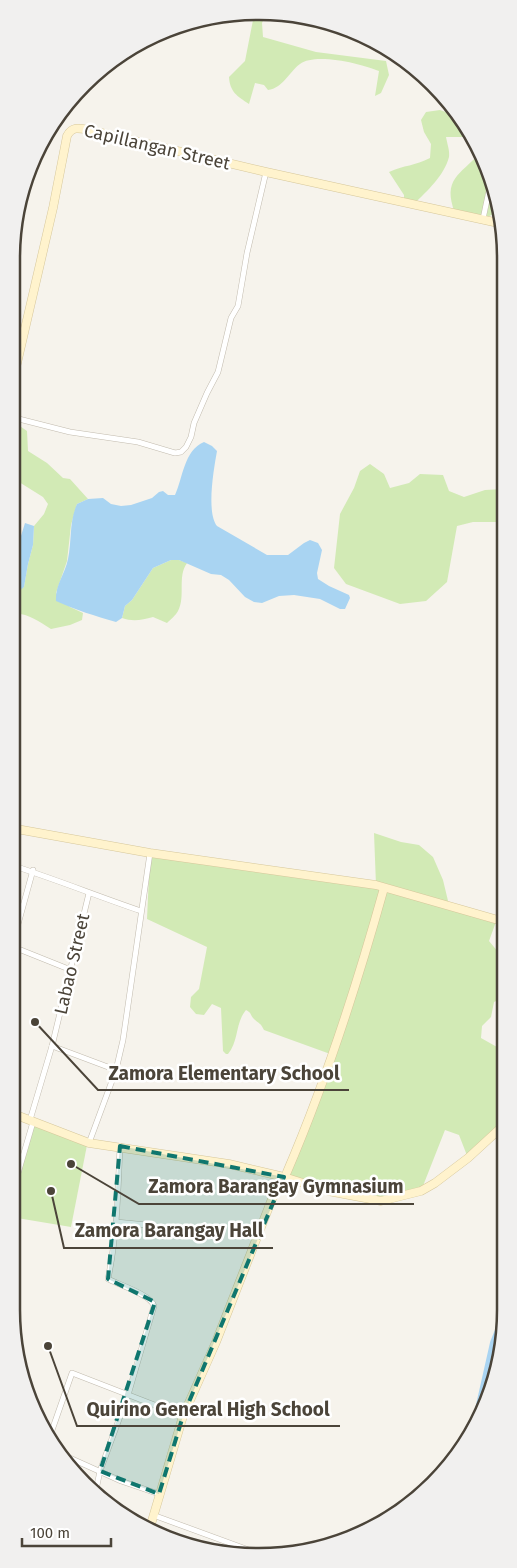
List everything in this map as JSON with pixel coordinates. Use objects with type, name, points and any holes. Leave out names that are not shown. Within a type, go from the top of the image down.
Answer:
[{"type":"street","name":"Capillangan Street","points":[[20,349],[69,131],[75,128],[494,222]]},
{"type":"street","points":[[20,419],[70,432],[138,442],[175,453],[184,450],[191,437],[194,423],[206,392],[214,381],[222,362],[231,318],[239,299],[266,172]]},
{"type":"street","points":[[483,219],[488,194]]},
{"type":"street","points":[[20,830],[150,853],[349,880],[497,920]]},
{"type":"street","points":[[89,1143],[116,1070],[129,1004],[150,853]]},
{"type":"street","points":[[20,868],[58,879],[89,893],[141,911]]},
{"type":"street","points":[[20,916],[32,871]]},
{"type":"street","points":[[151,1522],[183,1416],[216,1342],[272,1199],[286,1175],[310,1118],[344,1024],[384,888]]},
{"type":"street","name":"Labao Street","points":[[20,1164],[52,1046],[89,893]]},
{"type":"street","points":[[20,949],[71,970]]},
{"type":"street","points":[[52,1046],[116,1070]]},
{"type":"street","points":[[20,1117],[89,1143],[120,1146],[286,1175],[328,1191],[380,1201],[421,1191],[468,1158],[497,1131]]},
{"type":"street","points":[[97,1485],[128,1395],[154,1306],[152,1300],[146,1296],[108,1279],[113,1257],[120,1146]]},
{"type":"street","points":[[116,1222],[147,1225],[198,1234]]},
{"type":"street","points":[[52,1429],[72,1373],[183,1416]]},
{"type":"street","points":[[73,1459],[121,1481],[159,1494]]},
{"type":"street","points":[[153,1515],[240,1547]]},
{"type":"highlighted area","points":[[120,1146],[284,1177],[183,1416],[159,1494],[100,1471],[155,1302],[108,1279]]},
{"type":"green space","points":[[253,20],[263,20],[263,37],[316,52],[386,61],[389,75],[381,93],[375,96],[379,71],[339,60],[316,59],[300,64],[282,83],[273,89],[268,90],[264,85],[255,83],[249,104],[235,93],[229,77],[245,61]]},
{"type":"green space","points":[[440,110],[448,113],[464,137],[446,137],[449,150],[447,164],[434,183],[414,204],[404,202],[404,195],[389,172],[430,158],[431,144],[424,132],[421,120],[426,112]]},
{"type":"green space","points":[[475,158],[489,197],[493,215],[483,219],[455,213],[451,192],[455,178]]},
{"type":"green space","points":[[20,426],[27,431],[28,451],[47,463],[63,478],[70,479],[88,499],[77,504],[71,525],[67,561],[56,593],[70,607],[83,613],[82,620],[51,629],[37,620],[20,614],[20,589],[24,587],[33,545],[34,526],[44,514],[48,504],[43,497],[20,483]]},
{"type":"green space","points":[[370,464],[384,474],[390,488],[409,483],[420,474],[443,475],[449,491],[464,497],[485,490],[497,489],[497,522],[473,522],[457,526],[447,582],[426,601],[400,604],[346,584],[334,568],[340,514],[354,488],[360,471]]},
{"type":"green space","points":[[171,560],[187,563],[182,574],[181,599],[176,614],[167,623],[153,617],[138,620],[122,618],[125,606],[132,600],[153,568]]},
{"type":"green space","points":[[374,833],[401,842],[419,845],[433,857],[443,880],[449,905],[497,919],[489,941],[497,951],[497,1000],[494,1002],[491,1017],[482,1026],[481,1038],[497,1047],[497,1131],[468,1158],[459,1135],[445,1130],[421,1191],[381,1201],[284,1177],[333,1055],[264,1030],[246,1010],[240,1021],[231,1049],[226,1054],[223,1051],[221,1008],[212,1004],[204,1015],[196,1014],[190,1007],[191,997],[199,989],[207,947],[147,919],[150,853],[376,885]]},
{"type":"green space","points":[[33,1123],[88,1140],[71,1227],[20,1218],[20,1170]]},
{"type":"water","points":[[204,442],[217,451],[211,501],[217,526],[267,555],[288,555],[310,540],[318,543],[322,550],[317,573],[318,579],[349,595],[350,598],[345,609],[340,609],[320,599],[294,595],[279,596],[262,603],[254,602],[245,597],[229,580],[221,575],[211,574],[179,560],[171,560],[153,568],[132,600],[125,606],[122,618],[116,622],[56,601],[57,590],[67,564],[74,511],[77,504],[88,499],[103,498],[111,504],[121,506],[131,505],[152,498],[163,491],[168,495],[175,495],[188,458],[197,446]]},
{"type":"water","points":[[25,523],[34,526],[33,545],[24,587],[20,590],[20,539]]},
{"type":"waterway","points":[[488,1374],[491,1359]]},
{"type":"place","name":"Zamora Elementary School","points":[[35,1022]]},
{"type":"place","name":"Zamora Barangay Gymnasium","points":[[71,1164]]},
{"type":"place","name":"Zamora Barangay Hall","points":[[51,1191]]},
{"type":"place","name":"Quirino General High School","points":[[48,1346]]}]
